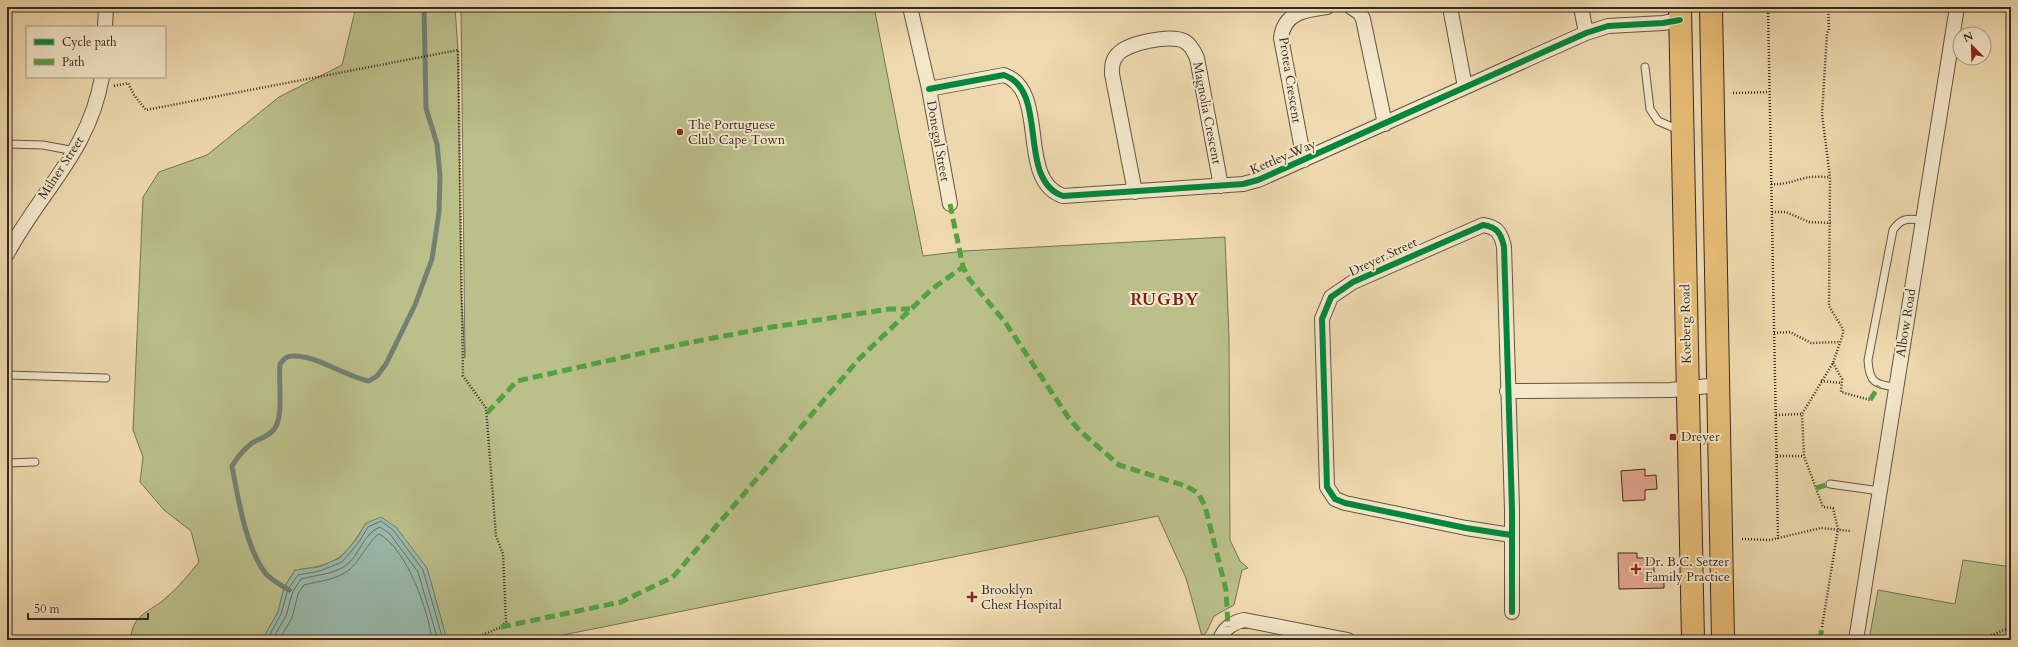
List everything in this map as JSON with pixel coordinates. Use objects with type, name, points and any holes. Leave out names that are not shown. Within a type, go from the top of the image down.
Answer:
[{"type":"main road","points":[[1711,7],[1723,640]]},
{"type":"main road","name":"Koeberg Road","points":[[1680,14],[1693,640]]},
{"type":"street","points":[[105,26],[106,7]]},
{"type":"street","name":"Donegal Street","points":[[910,7],[929,89],[950,204]]},
{"type":"street","name":"Protea Crescent","points":[[1304,160],[1281,38],[1282,29],[1286,21],[1302,11],[1327,7]]},
{"type":"street","points":[[1351,7],[1360,13],[1363,19],[1385,124]]},
{"type":"street","points":[[1450,7],[1465,87]]},
{"type":"street","points":[[1581,7],[1586,33]]},
{"type":"street","name":"Albow Road","points":[[1856,640],[1957,7]]},
{"type":"street","name":"Kettley Way","points":[[929,89],[977,79],[1004,76],[1010,78],[1021,88],[1025,97],[1041,176],[1049,188],[1063,196],[1243,184],[1258,180],[1304,160],[1586,33],[1622,24],[1663,23],[1680,14]]},
{"type":"street","name":"Magnolia Crescent","points":[[1135,192],[1112,74],[1112,63],[1117,54],[1130,45],[1167,38],[1177,38],[1185,41],[1195,52],[1220,186]]},
{"type":"street","name":"Milner Street","points":[[7,254],[25,223],[75,151],[89,122],[101,83]]},
{"type":"street","name":"Dreyer Street","points":[[1511,535],[1399,515],[1345,503],[1335,499],[1327,487],[1322,319],[1331,297],[1353,282],[1483,225],[1492,227],[1500,234],[1504,246],[1507,391],[1512,509],[1512,612]]},
{"type":"street","points":[[1507,391],[1670,390],[1718,385]]},
{"type":"street","points":[[1220,640],[1224,631],[1232,624],[1244,620],[1348,640]]},
{"type":"lane","points":[[1645,67],[1650,109],[1653,116],[1683,132]]},
{"type":"lane","points":[[7,144],[43,145],[75,151]]},
{"type":"lane","points":[[1896,387],[1879,386],[1872,379],[1868,370],[1868,360],[1893,230],[1898,222],[1903,220],[1923,220]]},
{"type":"lane","points":[[7,375],[106,378]]},
{"type":"lane","points":[[7,463],[35,462]]},
{"type":"lane","points":[[1830,484],[1880,491]]},
{"type":"path","points":[[1768,7],[1778,538]]},
{"type":"path","points":[[1796,7],[1804,10],[1828,9],[1829,30],[1827,33],[1822,114],[1830,177],[1830,306],[1843,329],[1843,334],[1833,362],[1802,414],[1804,456],[1824,507],[1833,508],[1838,529],[1822,627]]},
{"type":"path","points":[[101,83],[128,83],[134,95],[146,110],[458,50],[463,376],[486,408],[496,536],[503,554],[506,622],[501,627],[471,640]]},
{"type":"path","points":[[1733,93],[1769,92]]},
{"type":"path","points":[[1771,184],[1791,183],[1805,178],[1818,176],[1830,177]]},
{"type":"path","points":[[1772,212],[1786,212],[1809,222],[1831,223]]},
{"type":"path","points":[[1774,333],[1790,332],[1811,343],[1840,342]]},
{"type":"path","points":[[1833,362],[1842,379],[1841,392],[1870,400]]},
{"type":"path","points":[[1821,381],[1842,383]]},
{"type":"path","points":[[1776,415],[1802,414]]},
{"type":"path","points":[[1777,456],[1804,456]]},
{"type":"path","points":[[1742,539],[1770,540],[1821,528],[1850,531]]},
{"type":"path","points":[[1980,640],[2011,627]]},
{"type":"green space","points":[[356,7],[455,7],[458,50],[461,290],[465,358],[461,7],[874,7],[923,256],[964,251],[1225,237],[1229,337],[1230,540],[1240,561],[1248,568],[1242,570],[1234,605],[1214,616],[1206,633],[1202,636],[1186,578],[1158,516],[538,640],[447,640],[427,568],[366,523],[352,545],[338,558],[321,566],[295,570],[284,587],[278,612],[262,640],[131,640],[134,624],[138,619],[171,593],[199,562],[191,531],[164,510],[140,482],[143,457],[133,430],[143,197],[159,172],[207,155],[279,97],[342,65]]},
{"type":"green space","points":[[1963,560],[2011,567],[2011,640],[1869,640],[1878,590],[1955,604]]},
{"type":"water","points":[[381,517],[396,527],[427,568],[447,640],[262,640],[278,612],[284,588],[295,570],[319,567],[340,558],[356,540],[366,523]]},
{"type":"building","points":[[1645,469],[1645,476],[1656,475],[1657,489],[1645,490],[1645,500],[1623,501],[1621,471]]},
{"type":"building","name":"Dr. B.C. Setzer Family Practice","points":[[1618,553],[1637,553],[1637,558],[1654,558],[1654,579],[1664,579],[1664,588],[1619,589]]},
{"type":"waterway","points":[[289,590],[266,574],[253,551],[244,523],[232,466],[241,453],[252,443],[273,431],[278,422],[280,406],[280,364],[285,358],[292,356],[310,358],[360,379],[369,381],[377,376],[386,364],[415,305],[432,259],[439,212],[440,176],[437,144],[426,108],[424,7]]},
{"type":"marked path","points":[[950,204],[963,267],[969,279],[1005,322],[1068,417],[1080,431],[1119,465],[1186,486],[1198,493],[1205,506],[1226,590],[1228,627]]},
{"type":"marked path","points":[[501,627],[621,602],[673,577],[859,359],[932,289],[963,267]]},
{"type":"marked path","points":[[487,413],[517,381],[687,343],[766,328],[889,309],[910,309]]},
{"type":"marked path","points":[[1870,400],[1879,386]]},
{"type":"marked path","points":[[1816,488],[1830,484]]},
{"type":"marked path","points":[[1820,640],[1822,627]]},
{"type":"cycle path","points":[[929,89],[1004,75],[1018,84],[1026,98],[1040,173],[1049,187],[1063,196],[1243,184],[1258,180],[1586,33],[1608,26],[1663,23],[1680,20]]},
{"type":"cycle path","points":[[1511,535],[1466,528],[1345,503],[1335,499],[1327,487],[1322,319],[1331,297],[1353,282],[1483,225],[1492,227],[1500,234],[1504,247],[1512,509],[1512,612]]},
{"type":"place","name":"The Portuguese Club Cape Town","points":[[680,132]]},
{"type":"place","name":"Dreyer","points":[[1673,437]]},
{"type":"place","name":"Dr. B.C. Setzer Family Practice","points":[[1636,569]]},
{"type":"place","name":"Brooklyn Chest Hospital","points":[[972,597]]},
{"type":"district","name":"RUGBY","points":[[1165,299]]}]
